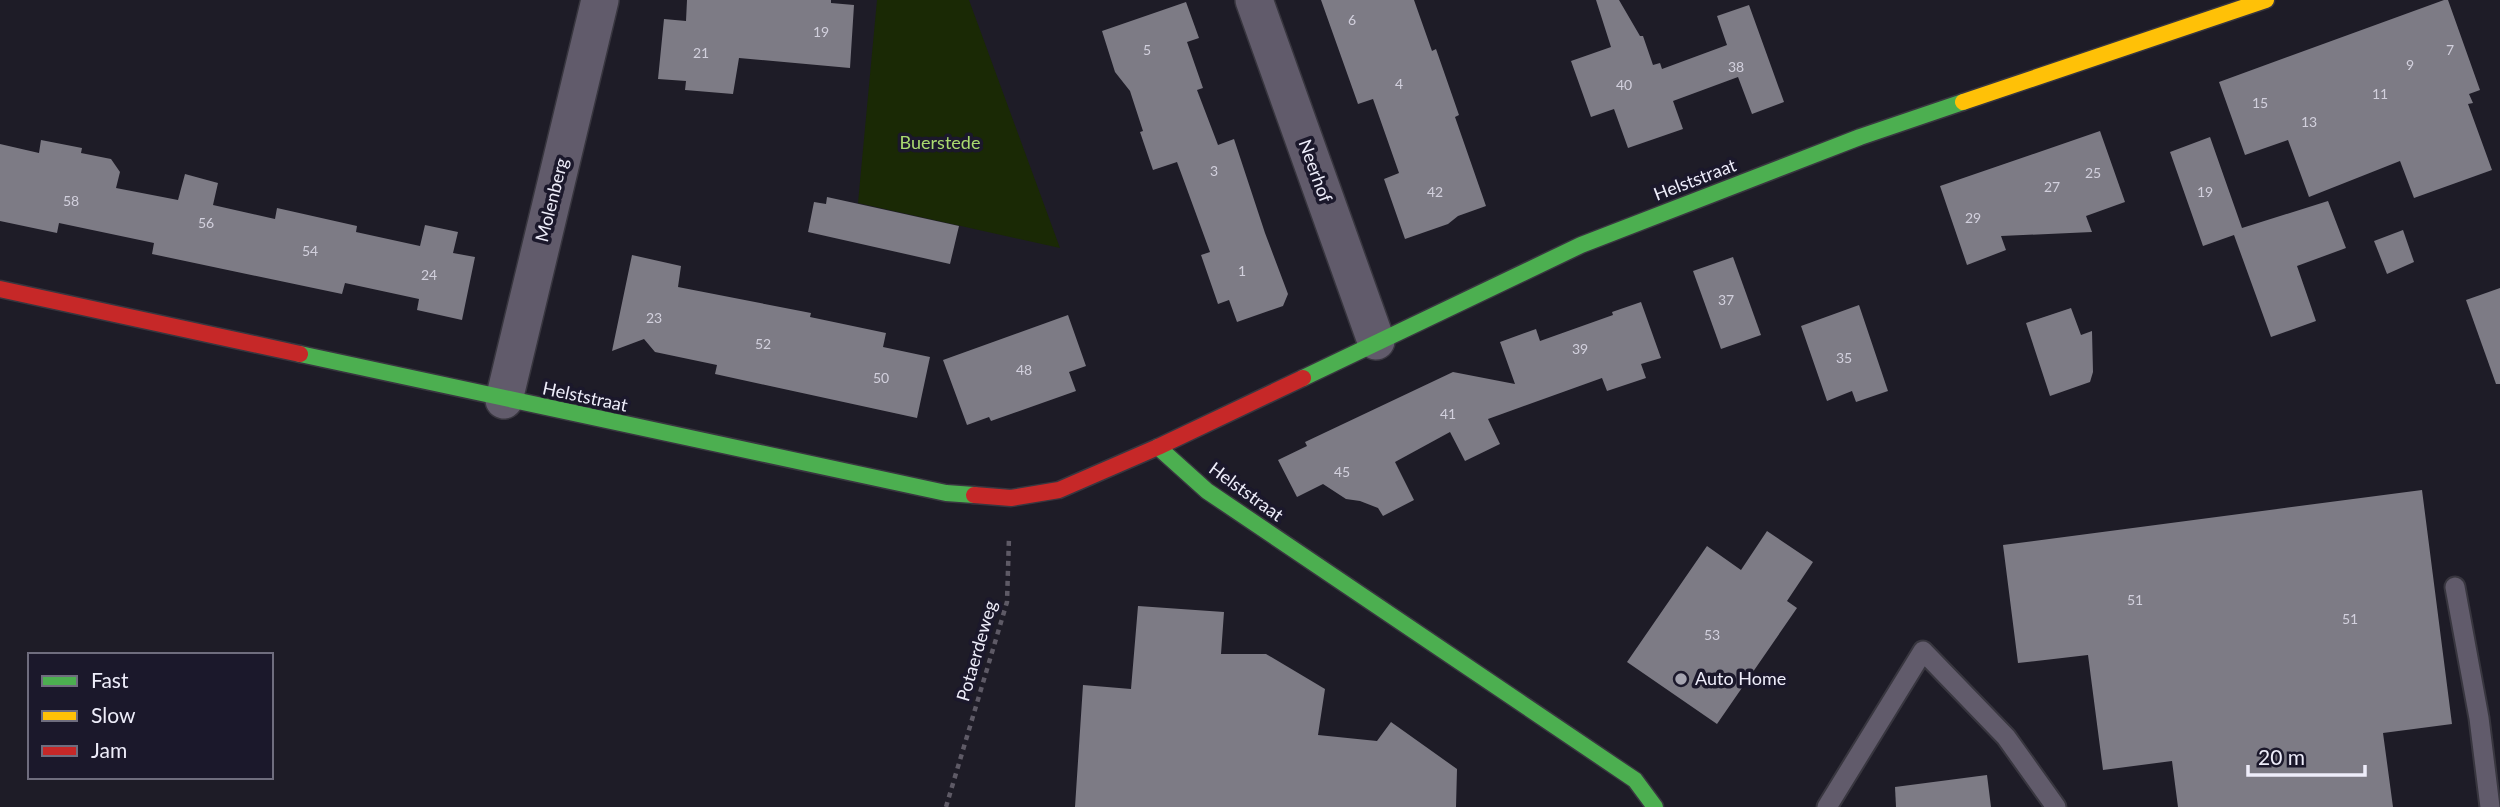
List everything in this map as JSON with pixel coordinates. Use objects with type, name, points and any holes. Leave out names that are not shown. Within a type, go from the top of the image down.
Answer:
[{"type":"street","name":"Molenberg","points":[[504,400],[600,0]]},
{"type":"street","name":"Neerhof","points":[[1254,0],[1376,341]]},
{"type":"street","name":"Helststraat","points":[[0,289],[504,400],[946,493],[1011,498],[1059,490],[1158,447],[1581,245],[1860,137],[2266,0]]},
{"type":"street","name":"Helststraat","points":[[1158,447],[1207,491],[1635,780],[1655,807]]},
{"type":"lane","points":[[2455,587],[2479,718],[2490,807]]},
{"type":"lane","points":[[1827,807],[1923,651],[2006,737],[2056,807]]},
{"type":"path","name":"Potaerdeweg","points":[[946,807],[1007,602],[1011,498]]},
{"type":"green space","name":"Buerstede","points":[[877,0],[969,0],[1060,248],[858,203]]},
{"type":"building","points":[[687,0],[831,0],[831,3],[854,5],[850,68],[739,58],[733,94],[685,90],[686,81],[658,79],[664,19],[686,21]]},
{"type":"building","points":[[1321,0],[1414,0],[1432,51],[1436,49],[1459,115],[1455,117],[1486,206],[1458,216],[1448,224],[1405,239],[1384,179],[1399,173],[1373,99],[1358,104]]},
{"type":"building","points":[[1596,0],[1619,0],[1640,36],[1643,36],[1653,65],[1660,63],[1662,69],[1727,45],[1717,16],[1749,5],[1784,102],[1752,114],[1738,77],[1673,101],[1683,129],[1628,148],[1614,109],[1591,117],[1571,61],[1611,47]]},
{"type":"building","points":[[2448,0],[2480,90],[2469,94],[2473,103],[2468,104],[2492,170],[2414,198],[2400,161],[2309,197],[2288,140],[2245,155],[2219,82]]},
{"type":"building","points":[[1186,2],[1199,38],[1187,42],[1203,88],[1197,90],[1218,145],[1234,139],[1288,294],[1283,306],[1237,322],[1229,300],[1218,304],[1201,255],[1210,252],[1177,162],[1153,170],[1130,91],[1115,72],[1102,31]]},
{"type":"building","points":[[2100,131],[2125,202],[2086,216],[2092,232],[2001,236],[2006,250],[1967,265],[1940,186]]},
{"type":"building","points":[[2210,137],[2242,228],[2328,201],[2346,248],[2297,266],[2316,321],[2271,337],[2234,235],[2203,246],[2170,152]]},
{"type":"building","points":[[41,140],[82,148],[81,153],[111,159],[120,172],[116,188],[178,200],[185,174],[218,183],[213,205],[275,219],[277,208],[357,226],[356,232],[420,246],[425,225],[458,232],[453,253],[475,257],[462,320],[417,310],[419,299],[345,283],[342,294],[152,254],[154,243],[59,223],[57,233],[0,221],[0,144],[39,153]]},
{"type":"building","points":[[827,197],[959,226],[950,264],[808,232],[814,202],[826,204]]},
{"type":"building","points":[[2403,230],[2414,262],[2387,274],[2374,241]]},
{"type":"building","points":[[632,255],[681,266],[678,287],[811,313],[810,317],[886,333],[883,347],[930,357],[917,418],[715,374],[717,365],[655,352],[644,339],[612,351]]},
{"type":"building","points":[[1733,257],[1761,335],[1721,349],[1693,271]]},
{"type":"building","points":[[2500,288],[2500,384],[2496,384],[2466,300]]},
{"type":"building","points":[[1641,302],[1661,358],[1641,364],[1646,378],[1607,391],[1602,378],[1488,419],[1500,444],[1465,461],[1450,432],[1395,462],[1414,500],[1383,516],[1378,508],[1346,499],[1323,484],[1297,497],[1278,460],[1307,446],[1305,442],[1453,372],[1515,384],[1500,342],[1536,329],[1540,341]]},
{"type":"building","points":[[1859,305],[1888,391],[1856,402],[1852,391],[1827,401],[1801,326]]},
{"type":"building","points":[[2071,308],[2081,335],[2092,331],[2093,372],[2090,382],[2050,396],[2026,323]]},
{"type":"building","points":[[1068,315],[1086,366],[1069,372],[1076,391],[991,421],[989,417],[967,425],[943,360]]},
{"type":"building","points":[[2422,490],[2452,724],[2383,733],[2393,807],[2178,807],[2172,761],[2103,770],[2088,655],[2018,663],[2003,545]]},
{"type":"building","points":[[1767,531],[1813,562],[1787,601],[1797,608],[1717,724],[1627,662],[1707,546],[1741,570]]},
{"type":"building","points":[[1138,606],[1224,612],[1221,654],[1266,654],[1325,689],[1318,735],[1377,741],[1391,722],[1457,769],[1456,807],[1075,807],[1083,685],[1131,689]]},
{"type":"building","points":[[1987,775],[1991,807],[1896,807],[1895,787]]},
{"type":"traffic: fast","points":[[1303,378],[1581,245],[1860,137],[1963,102]]},
{"type":"traffic: fast","points":[[300,354],[946,493],[974,495]]},
{"type":"traffic: fast","points":[[1158,447],[1207,491],[1635,780],[1655,807]]},
{"type":"traffic: slow","points":[[1963,102],[2266,0]]},
{"type":"traffic: jam","points":[[0,289],[300,354]]},
{"type":"traffic: jam","points":[[974,495],[1011,498],[1059,490],[1158,447],[1303,378]]},
{"type":"place","name":"Auto Home","points":[[1681,679]]}]
